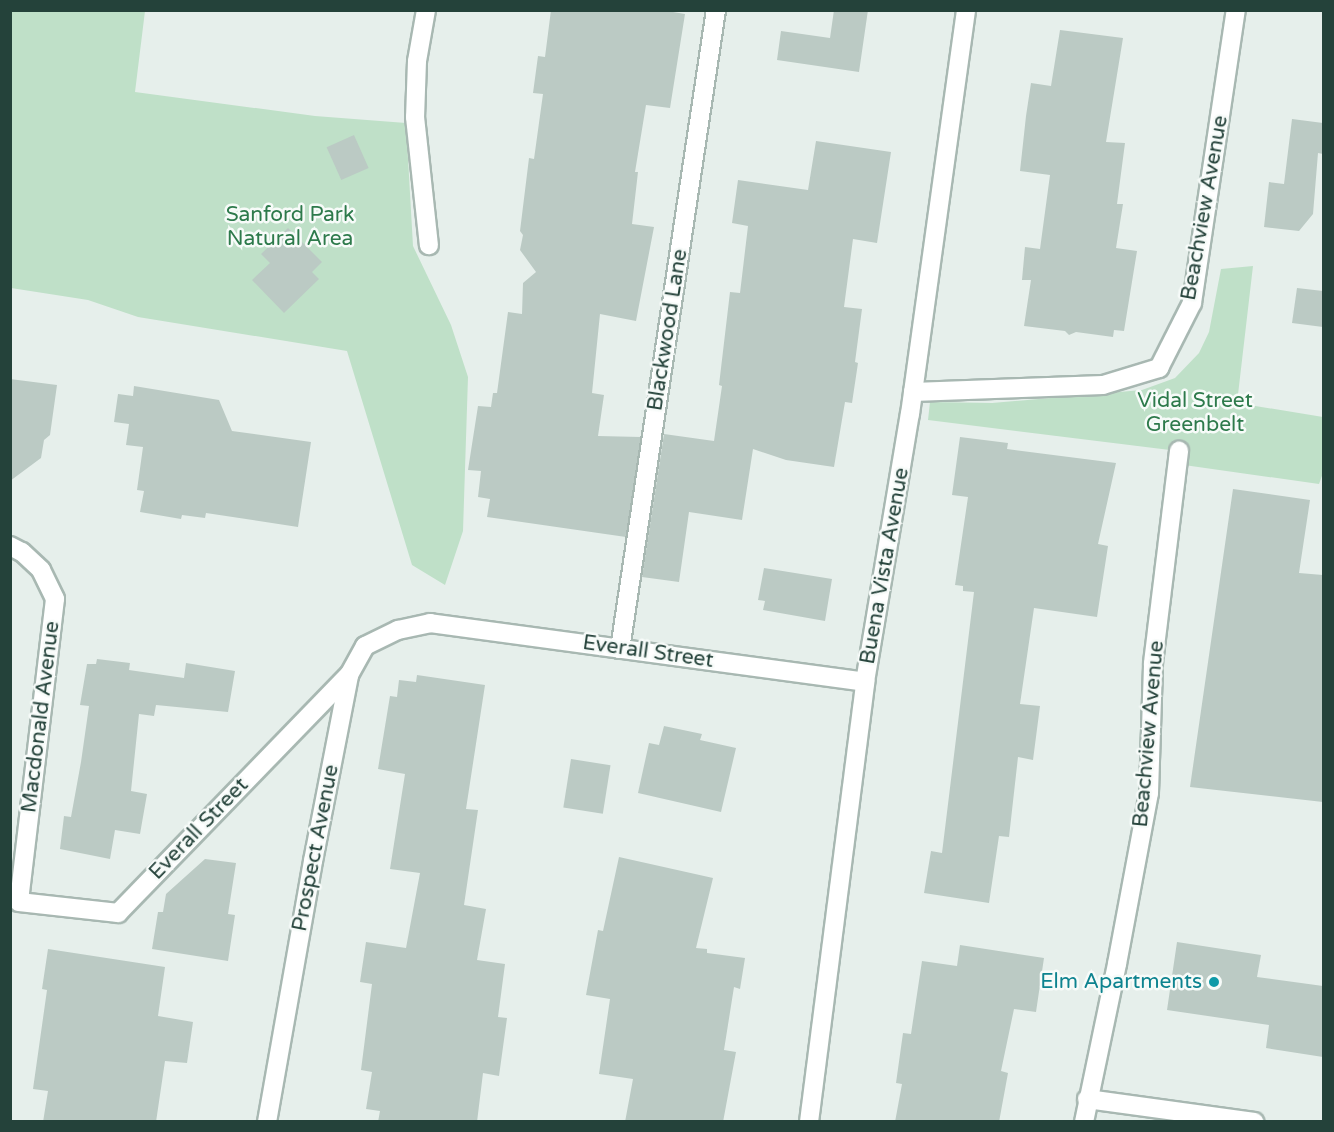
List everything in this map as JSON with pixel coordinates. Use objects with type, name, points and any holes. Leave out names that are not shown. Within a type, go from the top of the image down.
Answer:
[{"type":"street","points":[[426,10],[417,61],[415,117],[429,245]]},
{"type":"street","name":"Blackwood Lane","points":[[620,649],[716,10]]},
{"type":"street","name":"Buena Vista Avenue","points":[[809,1122],[865,682],[913,392],[966,10]]},
{"type":"street","name":"Beachview Avenue","points":[[913,392],[1103,385],[1159,369],[1192,303],[1236,10]]},
{"type":"street","name":"Beachview Avenue","points":[[1084,1122],[1149,793],[1153,663],[1179,451]]},
{"type":"street","name":"Macdonald Avenue","points":[[10,546],[22,552],[42,570],[55,599],[19,902]]},
{"type":"street","name":"Everall Street","points":[[430,623],[865,682]]},
{"type":"street","name":"Prospect Avenue","points":[[267,1122],[313,861],[349,675],[365,646],[398,630],[430,623]]},
{"type":"street","name":"Everall Street","points":[[19,902],[118,913],[349,675]]},
{"type":"street","points":[[1087,1099],[1254,1122]]},
{"type":"green space","name":"Sanford Park Natural Area","points":[[10,11],[145,11],[135,92],[315,116],[406,123],[413,246],[451,325],[468,377],[463,531],[445,585],[412,565],[347,351],[138,317],[88,300],[11,288]]},
{"type":"green space","name":"Vidal Street Greenbelt","points":[[1253,266],[1237,403],[1323,417],[1323,473],[1319,484],[1177,464],[1178,451],[928,420],[930,402],[992,403],[1142,390],[1175,378],[1199,353],[1209,332],[1221,269]]},
{"type":"building","points":[[551,10],[661,10],[685,14],[670,108],[646,105],[635,172],[638,172],[632,224],[654,227],[636,321],[600,314],[592,393],[604,395],[598,436],[641,437],[626,537],[487,517],[490,499],[478,497],[481,471],[468,470],[478,406],[491,407],[493,393],[497,393],[508,312],[522,314],[523,283],[536,272],[520,250],[523,235],[520,231],[529,158],[534,159],[543,94],[533,93],[538,56],[545,57]]},
{"type":"building","points":[[834,10],[868,10],[859,72],[777,60],[781,31],[830,38]]},
{"type":"building","points":[[1060,30],[1123,38],[1106,142],[1125,143],[1117,204],[1123,204],[1116,248],[1137,251],[1124,331],[1114,330],[1113,337],[1076,332],[1069,335],[1065,331],[1024,326],[1031,280],[1022,280],[1025,247],[1040,249],[1050,175],[1020,171],[1026,116],[1031,83],[1051,86]]},
{"type":"building","points":[[1292,119],[1323,123],[1323,154],[1318,153],[1313,214],[1299,231],[1264,227],[1269,182],[1284,184]]},
{"type":"building","points":[[354,135],[369,168],[341,180],[327,147]]},
{"type":"building","points":[[816,141],[891,152],[877,243],[853,239],[844,307],[862,309],[855,362],[858,363],[852,403],[845,402],[834,467],[786,460],[753,449],[742,520],[689,512],[679,582],[642,577],[664,434],[714,441],[722,386],[719,385],[730,292],[740,293],[748,226],[732,223],[738,180],[808,190]]},
{"type":"building","points":[[288,228],[322,262],[312,272],[319,279],[284,313],[252,280],[270,263],[261,254]]},
{"type":"building","points":[[1297,288],[1323,291],[1323,327],[1292,323]]},
{"type":"building","points":[[10,379],[57,385],[50,435],[44,440],[41,458],[10,481]]},
{"type":"building","points":[[134,386],[219,400],[232,431],[311,442],[298,527],[206,513],[205,518],[182,515],[181,519],[140,512],[144,491],[137,490],[143,447],[126,445],[129,424],[114,422],[118,394],[133,396]]},
{"type":"building","points":[[960,437],[1008,443],[1007,449],[1116,463],[1098,544],[1108,546],[1097,617],[1034,608],[1020,704],[1040,706],[1033,760],[1018,757],[1009,837],[999,836],[989,903],[924,893],[931,851],[942,853],[974,592],[963,591],[963,586],[955,585],[968,497],[952,495]]},
{"type":"building","points":[[1233,489],[1310,500],[1299,573],[1323,575],[1323,802],[1190,787]]},
{"type":"building","points":[[764,568],[832,579],[825,621],[763,610],[765,601],[758,600]]},
{"type":"building","points":[[97,659],[130,663],[129,670],[184,678],[186,663],[235,671],[228,712],[156,705],[154,716],[139,714],[131,791],[147,794],[140,834],[115,830],[110,859],[60,849],[64,816],[71,817],[81,762],[89,706],[80,705],[87,664],[96,664]]},
{"type":"building","points":[[417,675],[485,685],[466,809],[478,810],[464,905],[486,909],[477,960],[505,964],[498,1017],[507,1018],[499,1076],[483,1073],[477,1122],[378,1122],[380,1111],[366,1109],[372,1072],[361,1070],[372,984],[360,982],[366,942],[406,948],[420,873],[390,869],[405,774],[378,769],[390,696],[397,697],[399,680],[416,682]]},
{"type":"building","points":[[664,726],[702,734],[700,740],[736,748],[721,812],[638,793],[649,743],[659,745]]},
{"type":"building","points":[[571,759],[611,765],[603,814],[563,807]]},
{"type":"building","points":[[619,857],[713,878],[696,948],[707,949],[707,953],[745,958],[740,989],[734,987],[724,1050],[736,1052],[723,1122],[625,1122],[633,1079],[599,1074],[610,999],[586,995],[598,930],[603,931]]},
{"type":"building","points":[[205,859],[236,863],[228,914],[235,915],[228,961],[152,949],[158,912],[163,912],[166,894]]},
{"type":"building","points":[[1177,942],[1261,955],[1257,977],[1323,986],[1323,1057],[1266,1048],[1269,1025],[1167,1010]]},
{"type":"building","points":[[960,945],[1044,958],[1036,1012],[1014,1009],[1001,1071],[1008,1073],[999,1122],[895,1122],[902,1084],[896,1083],[903,1033],[911,1034],[922,961],[957,966]]},
{"type":"building","points":[[48,949],[165,967],[158,1016],[193,1022],[187,1063],[165,1061],[156,1122],[43,1122],[48,1091],[33,1089],[47,990],[42,989]]},
{"type":"place","name":"Elm Apartments","points":[[1214,982]]}]
